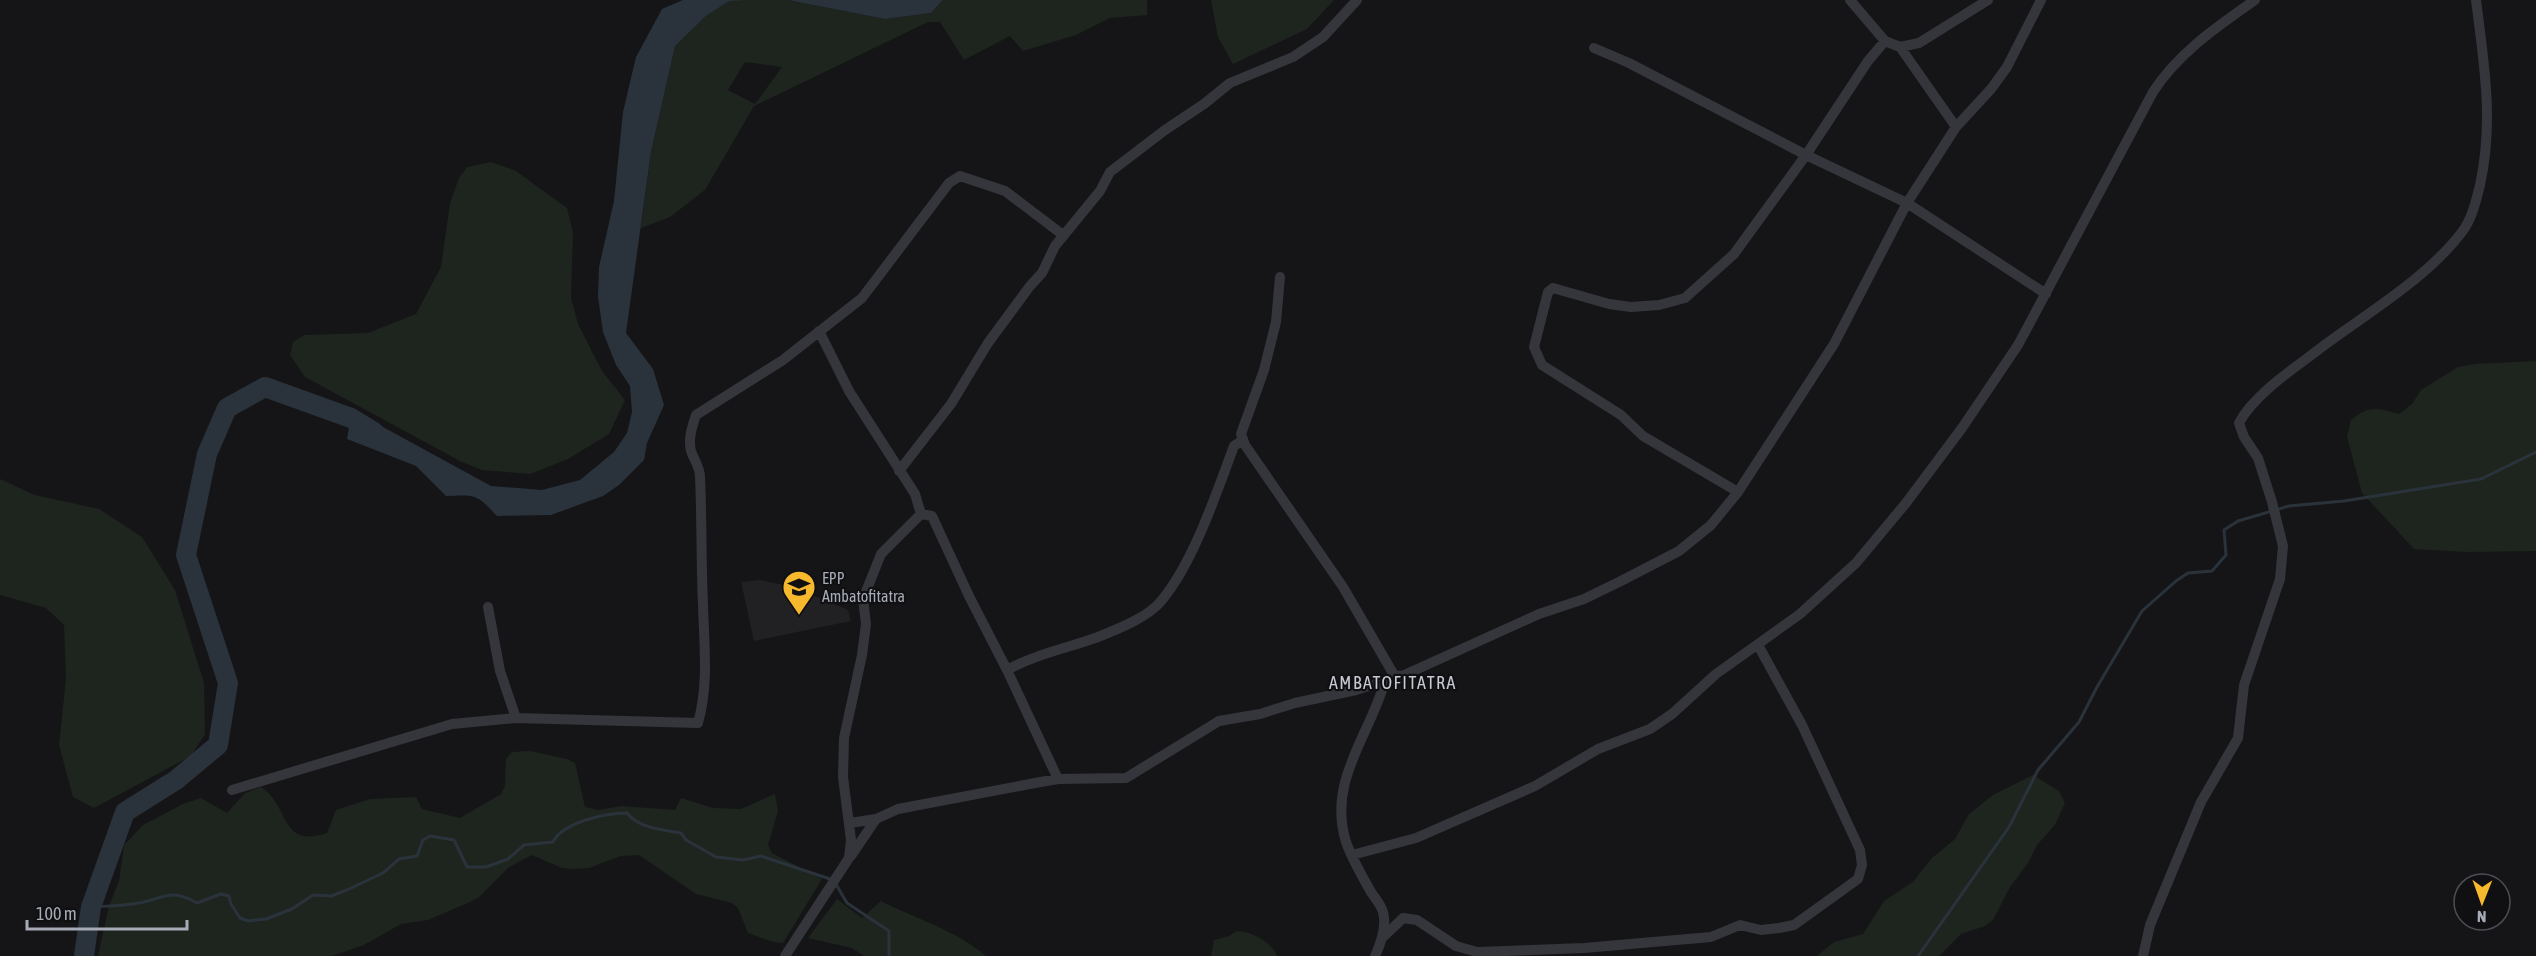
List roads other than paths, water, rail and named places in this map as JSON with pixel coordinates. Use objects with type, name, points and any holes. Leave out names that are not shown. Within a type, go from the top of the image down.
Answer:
[{"type":"street","points":[[899,471],[951,404],[995,333],[1042,273],[1063,235],[1100,191],[1110,172],[1230,83],[1293,57],[1323,37],[1356,0]]},
{"type":"street","points":[[1850,0],[1885,40],[1900,47],[1956,128]]},
{"type":"street","points":[[1900,47],[1919,44],[1988,0]]},
{"type":"street","points":[[850,823],[876,819],[898,809],[1058,779],[1126,778],[1219,721],[1260,714],[1402,676],[1539,614],[1584,598],[1679,551],[1711,525],[1738,492],[1834,344],[1907,203],[1956,128],[1992,89],[2007,67],[2041,0]]},
{"type":"street","points":[[1352,855],[1416,838],[1535,786],[1598,749],[1650,729],[1672,714],[1716,674],[1800,614],[1856,562],[1906,503],[1962,428],[2018,345],[2153,92],[2167,70],[2220,25],[2255,0]]},
{"type":"street","points":[[2143,956],[2150,925],[2201,802],[2238,738],[2244,685],[2280,579],[2283,546],[2269,492],[2258,458],[2244,437],[2239,423],[2244,413],[2284,376],[2430,267],[2463,230],[2476,203],[2485,161],[2489,114],[2476,0]]},
{"type":"street","points":[[1738,492],[1643,436],[1621,415],[1542,365],[1534,347],[1548,292],[1553,288],[1609,304],[1631,307],[1659,305],[1685,298],[1734,254],[1885,40]]},
{"type":"street","points":[[1594,48],[1629,63],[1806,155],[1907,203],[2046,294]]},
{"type":"street","points":[[232,790],[453,724],[516,718],[698,723],[707,659],[702,605],[703,548],[700,470],[691,450],[690,435],[696,415],[783,360],[862,298],[949,183],[960,176],[1005,191],[1063,235]]},
{"type":"street","points":[[1280,277],[1276,322],[1264,370],[1241,434],[1343,587],[1390,678]]},
{"type":"street","points":[[819,331],[849,391],[915,494],[921,514]]},
{"type":"street","points":[[1007,670],[1057,649],[1099,636],[1142,616],[1161,602],[1180,572],[1209,514],[1234,446],[1243,440]]},
{"type":"street","points":[[921,514],[932,516],[1058,779]]},
{"type":"street","points":[[849,858],[851,840],[843,777],[844,738],[862,655],[866,624],[863,599],[881,554],[921,514]]},
{"type":"street","points":[[488,607],[500,671],[516,718]]},
{"type":"street","points":[[1383,937],[1403,918],[1417,920],[1456,946],[1477,952],[1584,948],[1711,937],[1740,925],[1761,930],[1794,925],[1858,879],[1862,865],[1860,850],[1803,725],[1758,645]]},
{"type":"street","points":[[1375,956],[1383,937],[1383,912],[1346,842],[1341,807],[1349,764],[1366,723],[1390,678]]},
{"type":"street","points":[[785,956],[876,819]]},
{"type":"waterway","points":[[84,956],[91,907],[125,812],[176,780],[218,745],[228,683],[186,555],[207,454],[227,408],[265,387],[351,418],[374,432]]},
{"type":"waterway","points":[[1918,956],[2009,827],[2038,770],[2079,722],[2142,611],[2188,573],[2212,571],[2226,555],[2224,530],[2238,521],[2289,506],[2344,501],[2481,479],[2536,452]]},
{"type":"waterway","points":[[91,907],[133,904],[174,895],[197,903],[221,894],[229,896],[240,918],[248,921],[266,919],[292,909],[313,895],[331,896],[347,890],[383,873],[399,859],[417,856],[423,840],[430,836],[454,840],[467,867],[486,867],[508,859],[524,845],[553,842],[558,835],[575,824],[597,817],[627,813],[644,825],[681,833],[686,840],[716,857],[743,860],[761,856],[830,879]]},
{"type":"waterway","points":[[837,886],[847,903],[889,931],[889,956]]},
{"type":"place","name":"EPP Ambatofitatra","points":[[799,616]]},
{"type":"district","name":"AMBATOFITATRA","points":[[1393,682]]}]
